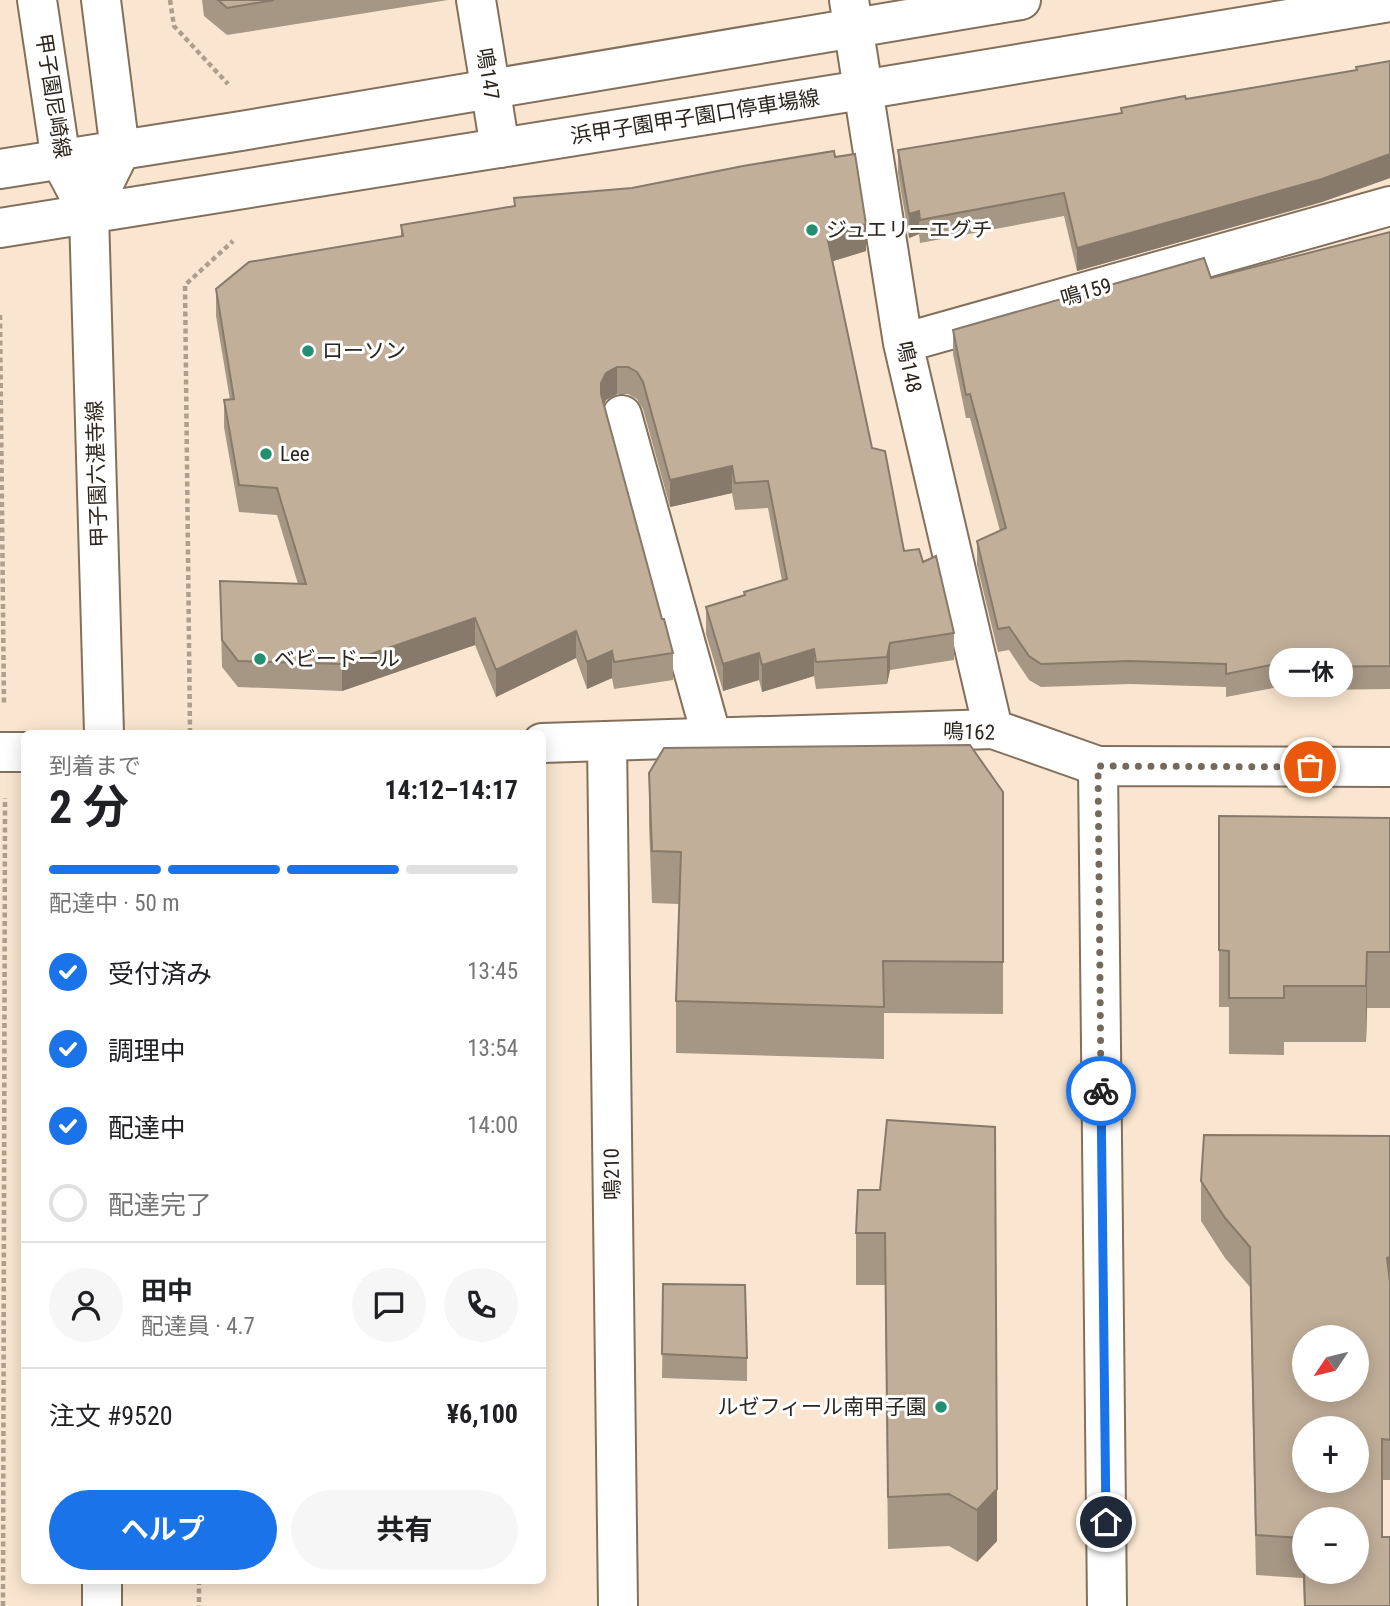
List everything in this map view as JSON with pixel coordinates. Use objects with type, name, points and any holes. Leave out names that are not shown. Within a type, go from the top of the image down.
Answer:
[{"type":"street","name":"甲子園尼崎線","points":[[37,0],[61,161],[89,214]]},
{"type":"street","points":[[89,214],[120,151],[100,0]]},
{"type":"street","name":"鳴147","points":[[476,0],[500,148]]},
{"type":"street","points":[[0,169],[490,88],[851,15],[1021,0]]},
{"type":"street","name":"浜甲子園甲子園口停車場線","points":[[0,228],[862,90],[1390,2]]},
{"type":"street","name":"鳴148","points":[[851,15],[903,343],[993,729]]},
{"type":"street","name":"鳴159","points":[[903,343],[1390,206]]},
{"type":"street","name":"甲子園六湛寺線","points":[[89,214],[104,730]]},
{"type":"street","points":[[622,415],[712,738]]},
{"type":"street","name":"鳴162","points":[[546,743],[993,729],[1098,766],[1390,767]]},
{"type":"street","name":"鳴210","points":[[607,741],[618,1606]]},
{"type":"street","points":[[1098,766],[1107,1606]]},
{"type":"street","points":[[102,1584],[102,1606]]},
{"type":"path","points":[[170,0],[174,26],[237,94],[241,131]]},
{"type":"path","points":[[190,730],[185,285],[252,224],[248,187]]},
{"type":"path","points":[[0,315],[10,752],[3,1606]]},
{"type":"path","points":[[199,1584],[199,1606]]},
{"type":"building","points":[[218,0],[274,0],[227,8]]},
{"type":"building","points":[[1390,61],[1390,154],[1322,179],[1077,248],[1064,193],[920,220],[919,211],[909,214],[898,150],[1122,113],[1121,108],[1357,70],[1356,67]]},
{"type":"building","points":[[834,151],[835,157],[855,154],[866,224],[827,236],[872,448],[885,451],[904,551],[919,549],[923,562],[936,556],[954,633],[890,643],[887,657],[816,662],[814,649],[762,665],[759,653],[723,664],[706,607],[787,579],[768,481],[735,483],[732,466],[670,480],[643,382],[637,372],[628,367],[617,367],[606,373],[601,383],[601,394],[673,653],[614,662],[612,651],[587,662],[576,631],[496,670],[475,618],[342,664],[238,661],[222,640],[220,581],[306,584],[277,488],[239,485],[224,400],[234,399],[216,289],[249,262],[403,236],[401,225],[515,206],[514,198],[632,188]]},
{"type":"building","points":[[1390,232],[1390,666],[1315,667],[1315,656],[1226,674],[1226,664],[1130,661],[1041,664],[1029,656],[1009,627],[998,629],[977,541],[1006,528],[970,394],[966,395],[953,330],[1204,258],[1211,278]]},
{"type":"building","points":[[970,745],[1003,792],[1003,962],[883,961],[884,1007],[676,1001],[681,852],[652,851],[649,773],[664,748]]},
{"type":"building","points":[[1219,816],[1390,818],[1390,952],[1367,952],[1366,986],[1284,986],[1284,998],[1229,998],[1229,951],[1219,950]]},
{"type":"building","name":"ルゼフィール南甲子園","points":[[887,1120],[995,1127],[997,1489],[977,1510],[949,1494],[888,1497],[885,1233],[856,1233],[858,1190],[880,1190]]},
{"type":"building","points":[[1204,1135],[1390,1136],[1390,1257],[1387,1258],[1390,1282],[1390,1440],[1382,1439],[1382,1537],[1390,1537],[1390,1606],[1305,1606],[1304,1584],[1369,1584],[1369,1507],[1292,1507],[1292,1537],[1256,1535],[1250,1247],[1225,1218],[1201,1181]]},
{"type":"building","points":[[663,1284],[745,1285],[747,1358],[662,1354]]},
{"type":"way so far","points":[[1101,1091],[1098,766],[1310,767]]},
{"type":"place","name":"ジュエリーエグチ","points":[[812,230]]},
{"type":"place","name":"ローソン","points":[[308,351]]},
{"type":"place","name":"Lee","points":[[266,454]]},
{"type":"place","name":"ベビードール","points":[[260,659]]},
{"type":"place","name":"一休","points":[[1310,767]]},
{"type":"place","name":"ルゼフィール南甲子園","points":[[941,1407]]},
{"type":"route","points":[[1101,1091],[1106,1522]]}]
